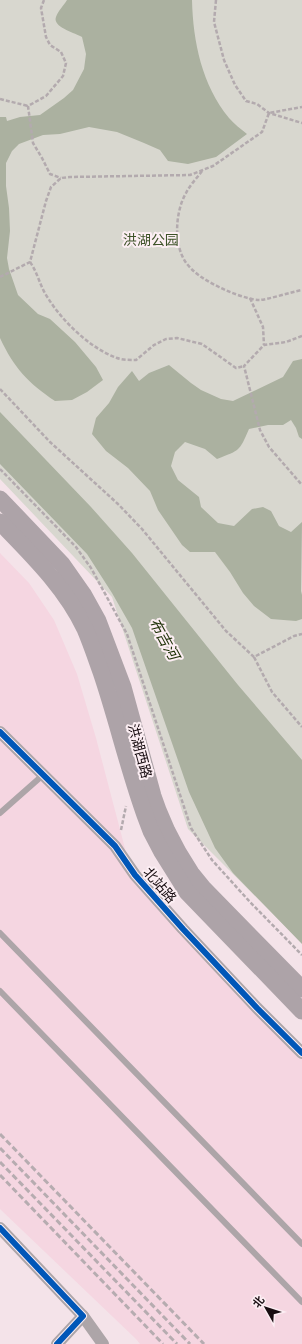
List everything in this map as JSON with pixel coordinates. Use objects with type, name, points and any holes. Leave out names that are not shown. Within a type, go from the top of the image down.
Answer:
[{"type":"main road","name":"洪湖西路","points":[[0,499],[62,564],[83,594],[98,621],[123,687],[153,796],[167,831],[184,863],[226,912],[302,990]]},
{"type":"main road","name":"洪湖西路","points":[[0,522],[36,559],[68,601],[85,628],[110,698],[145,815],[151,831],[171,868],[187,892],[302,1011]]},
{"type":"street","name":"北站路","points":[[0,732],[115,846],[135,875],[183,929],[257,1008],[302,1052]]},
{"type":"street","points":[[0,1228],[83,1316],[102,1344]]},
{"type":"street","points":[[57,1344],[83,1316]]},
{"type":"lane","points":[[0,813],[44,775]]},
{"type":"lane","points":[[0,933],[302,1244]]},
{"type":"lane","points":[[0,991],[302,1302]]},
{"type":"path","points":[[0,99],[28,106],[46,96],[63,76],[66,64],[60,52],[50,44],[46,37],[41,8],[44,0]]},
{"type":"path","points":[[216,0],[214,22],[224,60],[235,85],[246,101],[257,104],[269,113],[302,123]]},
{"type":"path","points":[[28,106],[32,143],[50,174],[61,178]]},
{"type":"path","points":[[269,113],[302,107]]},
{"type":"path","points":[[0,277],[30,262],[48,194],[51,187],[61,178],[70,176],[190,175],[213,166],[262,132],[269,113]]},
{"type":"path","points":[[203,170],[186,193],[180,209],[178,229],[180,248],[186,263],[198,275],[209,282],[231,293],[260,300],[302,290]]},
{"type":"path","points":[[30,262],[35,268],[39,283],[47,298],[59,313],[76,331],[107,354],[118,359],[136,360],[154,345],[166,340],[177,338],[202,344],[236,368],[244,366],[264,345],[286,342],[302,336]]},
{"type":"path","points":[[250,297],[263,327],[264,345]]},
{"type":"path","points":[[244,366],[260,430],[269,447],[302,485]]},
{"type":"path","points":[[0,388],[50,442],[118,504],[142,530],[226,631],[254,658],[272,692],[302,727]]},
{"type":"path","points":[[0,469],[76,547],[91,568],[128,634],[191,828],[212,860],[250,902],[302,955]]},
{"type":"path","points":[[254,658],[294,636],[302,634]]},
{"type":"path","points":[[121,830],[125,814],[125,800]]},
{"type":"shaded area","points":[[0,553],[29,583],[54,620],[77,674],[96,738],[133,879],[302,1056],[302,1344],[140,1344],[0,1209]]},
{"type":"green space","name":"洪湖公园","points":[[0,0],[302,0],[302,943],[188,829],[112,597],[0,479]]},
{"type":"water","points":[[67,0],[192,0],[194,32],[197,47],[212,92],[229,118],[247,134],[216,157],[188,164],[168,161],[160,150],[117,132],[89,127],[60,134],[43,135],[19,144],[12,151],[6,163],[6,186],[10,231],[7,258],[9,269],[18,295],[38,314],[50,319],[75,342],[96,367],[103,380],[87,392],[72,400],[55,401],[29,381],[16,366],[0,338],[0,117],[6,117],[7,121],[20,117],[40,115],[73,90],[84,69],[86,54],[82,37],[57,24],[56,17]]},
{"type":"water","points":[[302,359],[302,439],[299,437],[291,420],[283,425],[268,425],[249,429],[241,446],[235,452],[217,459],[205,449],[185,442],[175,452],[171,466],[178,480],[199,497],[201,507],[218,523],[234,526],[252,509],[263,507],[271,511],[279,526],[291,532],[302,522],[302,619],[296,621],[271,619],[254,606],[243,593],[215,552],[190,552],[182,545],[158,510],[150,491],[128,468],[106,451],[92,434],[96,418],[109,403],[118,387],[132,371],[139,381],[149,373],[169,365],[201,390],[221,399],[233,401],[283,377],[293,361]]},
{"type":"water","name":"布吉河","points":[[0,412],[91,507],[132,553],[238,685],[302,760],[302,944],[233,873],[215,848],[189,792],[132,628],[87,554],[0,464]]},
{"type":"railway","points":[[0,1134],[204,1344]]},
{"type":"railway","points":[[0,1148],[190,1344]]},
{"type":"railway","points":[[0,1162],[177,1344]]},
{"type":"railway","points":[[0,1175],[163,1344]]},
{"type":"cycle path","points":[[0,732],[115,846],[135,875],[183,929],[257,1008],[302,1053]]},
{"type":"cycle path","points":[[0,1228],[83,1316],[57,1344]]}]
